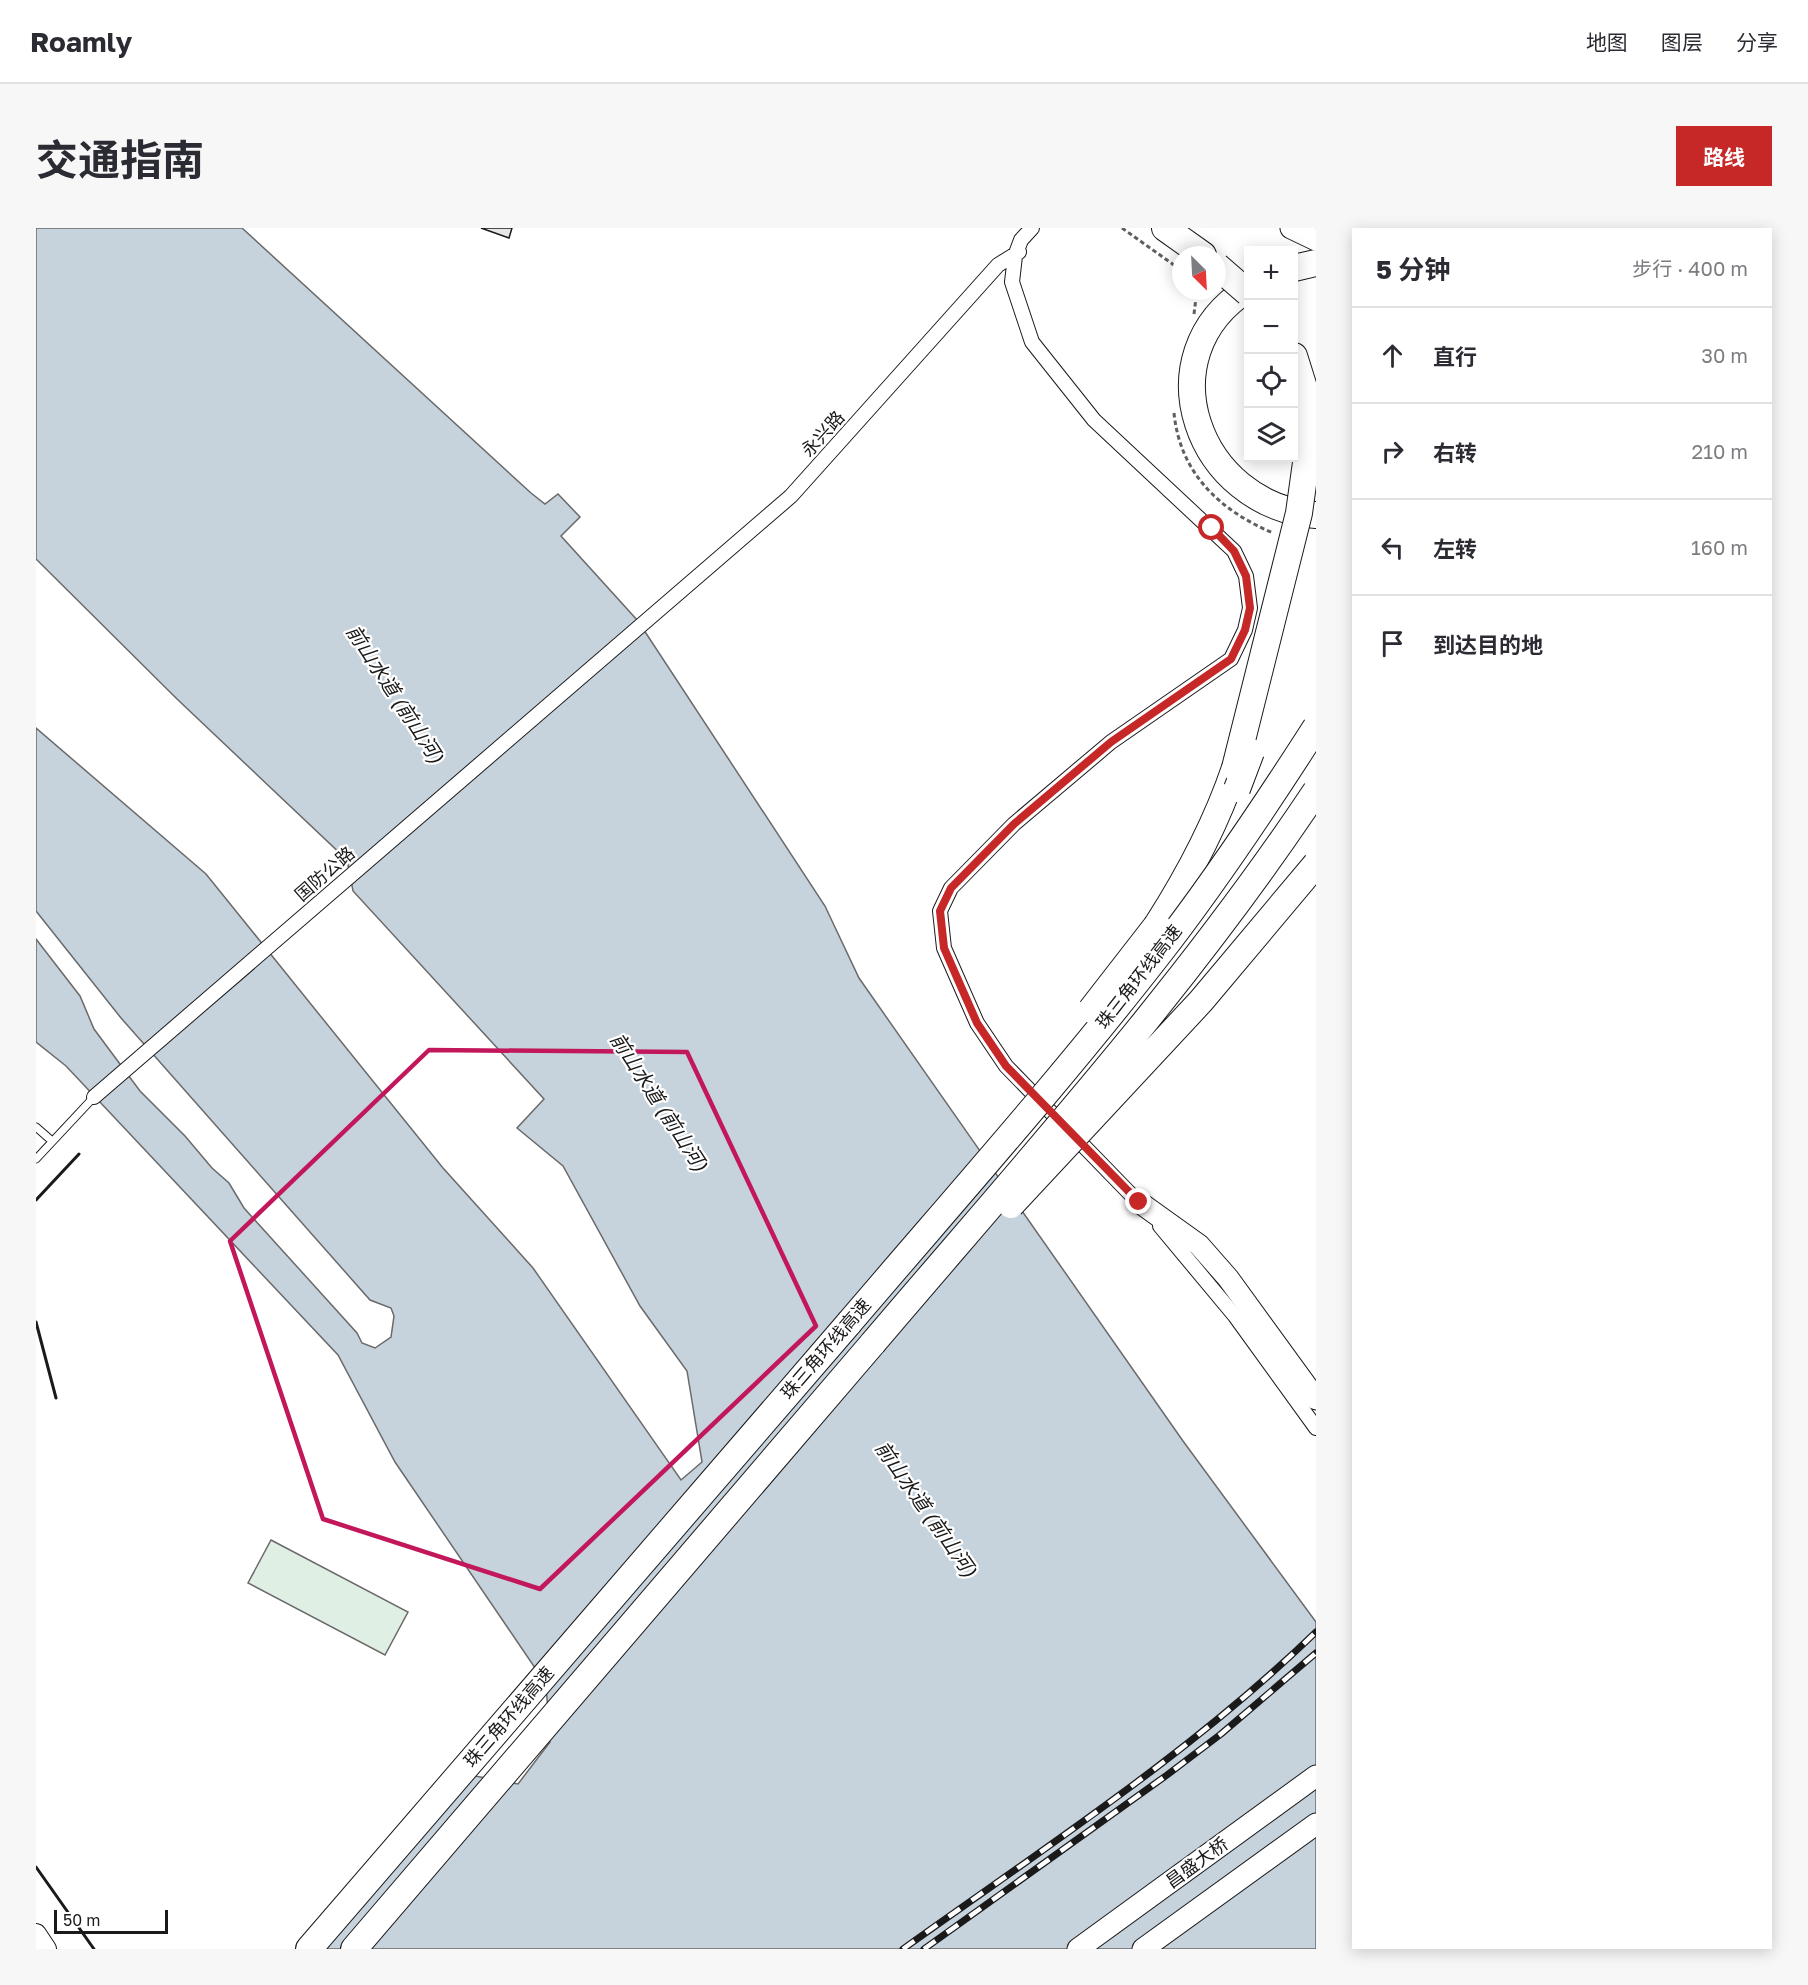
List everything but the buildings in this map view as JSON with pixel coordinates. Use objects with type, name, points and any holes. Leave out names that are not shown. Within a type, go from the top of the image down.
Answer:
[{"type":"highway","points":[[1165,228],[1190,246]]},
{"type":"highway","points":[[1298,267],[1316,263]]},
{"type":"highway","points":[[1226,273],[1244,288]]},
{"type":"highway","points":[[849,1323],[1158,925],[1205,857],[1226,819],[1245,770],[1270,692],[1316,513],[1272,505],[1238,486],[1224,472],[1204,441],[1198,425],[1192,393],[1198,353],[1215,317],[1232,299],[1244,293]]},
{"type":"highway","points":[[1158,925],[1198,856],[1221,808],[1232,778],[1299,513],[1308,453],[1309,416],[1306,394],[1298,371]]},
{"type":"highway","name":"珠三角环线高速","points":[[309,1949],[1079,1053],[1159,953],[1265,807],[1316,727]]},
{"type":"highway","name":"珠三角环线高速","points":[[354,1949],[1150,1017],[1316,791]]},
{"type":"highway","points":[[1252,881],[1316,801]]},
{"type":"highway","points":[[873,1343],[1046,1169],[1133,1077],[1201,1001],[1316,864]]},
{"type":"main road","points":[[1291,228],[1316,240]]},
{"type":"main road","points":[[1139,1202],[1198,1245],[1228,1278],[1316,1399]]},
{"type":"main road","name":"昌盛大桥","points":[[1078,1949],[1316,1776]]},
{"type":"main road","name":"昌盛大桥","points":[[1143,1949],[1316,1824]]},
{"type":"street","points":[[1032,228],[1022,240],[1015,256],[1012,282],[1032,342],[1094,420],[1234,551],[1246,576],[1250,608],[1245,630],[1231,659],[1111,742],[1014,824],[951,888],[940,911],[944,948],[977,1023],[1000,1058],[1139,1202],[1182,1250],[1235,1316],[1316,1428]]},
{"type":"street","points":[[1015,256],[1040,228]]},
{"type":"street","name":"永兴路","points":[[644,623],[791,496],[998,265],[1015,256]]},
{"type":"street","name":"国防公路","points":[[94,1097],[644,623]]},
{"type":"street","points":[[36,1934],[46,1949]]},
{"type":"lane","name":"国防公路","points":[[36,1159],[94,1097]]},
{"type":"lane","points":[[36,1127],[52,1141]]},
{"type":"path","points":[[1122,228],[1172,264]]},
{"type":"highlighted area","points":[[429,1050],[687,1052],[816,1326],[540,1589],[323,1519],[230,1241]]},
{"type":"green space","points":[[271,1540],[408,1612],[385,1655],[248,1583]]},
{"type":"water","name":"前山水道 (前山河)","points":[[36,228],[242,228],[531,493],[545,504],[558,494],[580,517],[561,536],[638,621],[825,906],[859,978],[1183,1441],[1316,1622],[1316,1949],[323,1949],[390,1869],[409,1813],[459,1773],[518,1784],[550,1742],[546,1684],[395,1462],[338,1355],[66,1066],[36,1042],[36,939],[80,996],[94,1029],[140,1091],[229,1183],[244,1208],[357,1333],[362,1343],[375,1348],[391,1337],[394,1316],[391,1308],[370,1300],[121,1018],[36,911],[36,728],[206,874],[443,1168],[533,1268],[681,1480],[702,1462],[687,1371],[640,1306],[563,1166],[517,1128],[544,1099],[353,891],[347,860],[177,699],[36,559]]},
{"type":"railway","points":[[903,1949],[1168,1759],[1268,1676],[1316,1632]]},
{"type":"railway","points":[[924,1949],[1167,1775],[1221,1734],[1316,1653]]},
{"type":"wall","points":[[36,1200],[79,1154]]},
{"type":"wall","points":[[36,1322],[56,1398]]},
{"type":"wall","points":[[36,1867],[94,1949]]},
{"type":"route","points":[[1139,1202],[1006,1066],[977,1023],[944,948],[940,911],[951,888],[1014,824],[1111,742],[1231,659],[1245,630],[1250,608],[1246,576],[1234,551],[1212,528]]}]
